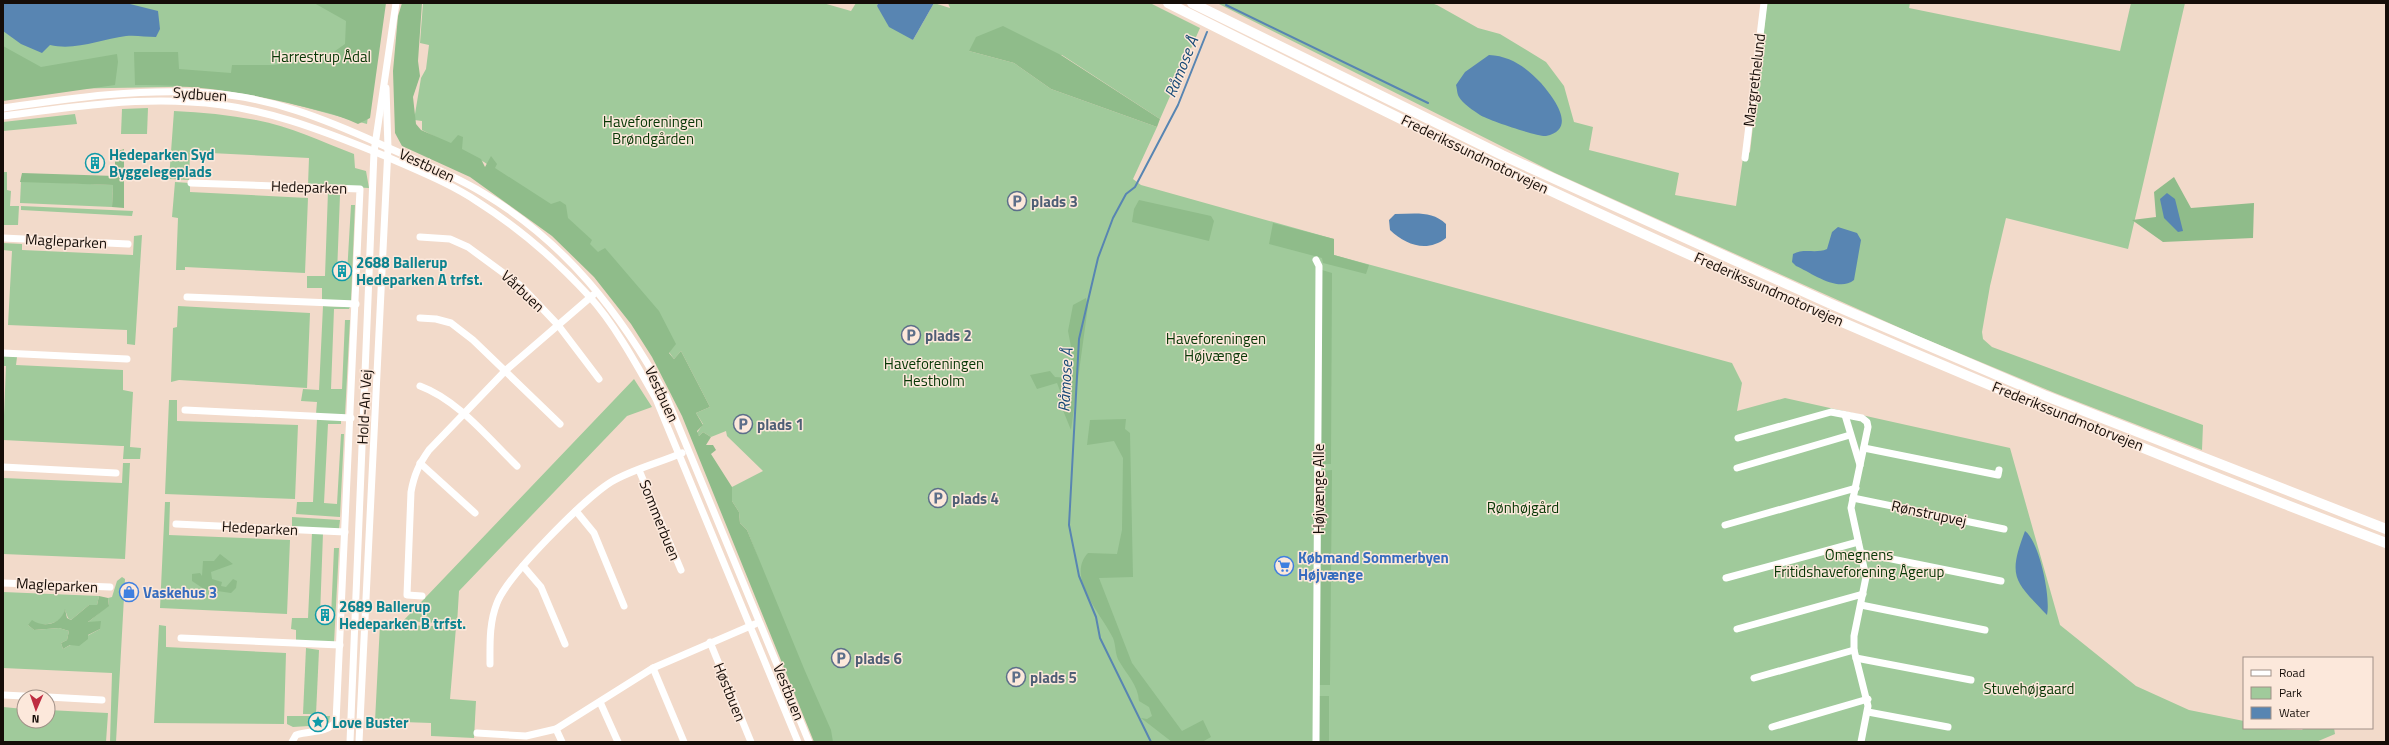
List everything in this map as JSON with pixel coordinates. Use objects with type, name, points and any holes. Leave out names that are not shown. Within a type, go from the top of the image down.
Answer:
[{"type":"highway","name":"Frederikssundmotorvejen","points":[[1168,3],[1498,166],[1646,235],[2043,407],[2386,542]]},
{"type":"highway","name":"Frederikssundmotorvejen","points":[[1192,3],[1502,155],[1831,304],[2046,396],[2386,529]]},
{"type":"street","name":"Hold-An Vej","points":[[350,742],[374,152],[396,3]]},
{"type":"street","name":"Margrethelund","points":[[1745,158],[1764,3]]},
{"type":"street","name":"Hold-An Vej","points":[[359,742],[388,158],[386,73]]},
{"type":"street","name":"Sydbuen","points":[[3,108],[120,93],[210,93],[252,99],[285,106],[317,116],[388,148]]},
{"type":"street","name":"Sydbuen","points":[[3,116],[120,102],[193,102],[236,107],[277,116],[318,128],[374,152]]},
{"type":"street","name":"Vestbuen","points":[[388,148],[438,169],[484,194],[544,237],[598,291],[641,351],[666,396],[687,450],[809,742]]},
{"type":"street","name":"Vestbuen","points":[[374,152],[433,177],[477,201],[537,244],[591,297],[634,361],[656,399],[798,742]]},
{"type":"street","name":"Hedeparken","points":[[191,183],[360,189],[351,418],[336,722],[330,729],[322,732],[296,736],[292,742]]},
{"type":"street","name":"Vårbuen","points":[[420,237],[450,238],[482,255],[521,286],[558,325],[599,379]]},
{"type":"street","name":"Magleparken","points":[[3,238],[128,244]]},
{"type":"street","name":"Højvænge Alle","points":[[1316,260],[1319,266],[1316,742]]},
{"type":"street","name":"Vårbuen","points":[[422,596],[407,595],[411,492],[414,477],[420,463],[429,450],[505,371],[598,291]]},
{"type":"street","points":[[187,297],[356,304]]},
{"type":"street","points":[[420,318],[436,319],[451,324],[473,340],[560,424]]},
{"type":"street","points":[[3,353],[127,359]]},
{"type":"street","points":[[420,386],[436,392],[463,414],[517,466]]},
{"type":"street","points":[[185,410],[351,418]]},
{"type":"street","points":[[1738,438],[1831,412],[1862,418],[1867,422],[1868,427],[1853,498],[1852,519],[1862,553],[1866,577],[1854,636],[1855,654],[1868,699],[1868,712],[1861,742]]},
{"type":"street","points":[[1845,415],[1860,465]]},
{"type":"street","points":[[1737,468],[1850,435]]},
{"type":"street","points":[[1864,448],[1998,475],[1999,470]]},
{"type":"street","name":"Sommerbuen","points":[[490,664],[491,623],[497,603],[506,585],[523,566],[595,493],[612,482],[687,450]]},
{"type":"street","points":[[420,463],[475,513]]},
{"type":"street","points":[[3,467],[116,473]]},
{"type":"street","name":"Sommerbuen","points":[[639,470],[681,570]]},
{"type":"street","points":[[347,484],[372,485]]},
{"type":"street","points":[[1724,525],[1856,488]]},
{"type":"street","name":"Rønstrupvej","points":[[1853,498],[2004,529]]},
{"type":"street","points":[[576,511],[594,533],[624,606]]},
{"type":"street","name":"Hedeparken","points":[[176,524],[345,532]]},
{"type":"street","points":[[1726,578],[1858,542]]},
{"type":"street","points":[[1862,553],[2001,581]]},
{"type":"street","points":[[523,566],[541,586],[565,644]]},
{"type":"street","name":"Magleparken","points":[[3,583],[110,587]]},
{"type":"street","points":[[1737,628],[1863,594]]},
{"type":"street","points":[[1861,605],[1985,630]]},
{"type":"street","name":"Høstbuen","points":[[477,733],[508,739],[535,735],[556,729],[653,668],[710,642],[760,622]]},
{"type":"street","points":[[181,638],[340,645]]},
{"type":"street","name":"Høstbuen","points":[[710,642],[751,742]]},
{"type":"street","points":[[1754,678],[1855,654],[1971,680]]},
{"type":"street","points":[[653,668],[684,742]]},
{"type":"street","points":[[3,695],[16,696]]},
{"type":"street","points":[[56,697],[102,700]]},
{"type":"street","points":[[1772,727],[1868,699]]},
{"type":"street","points":[[600,702],[618,742]]},
{"type":"street","points":[[1868,712],[1948,727]]},
{"type":"street","points":[[556,729],[562,742]]},
{"type":"green space","name":"Harrestrup Ådal","points":[[3,3],[382,3],[367,124],[226,86],[54,89],[3,94]]},
{"type":"green space","points":[[314,3],[386,3],[370,118],[358,124],[323,112],[250,95],[193,87],[135,85],[134,52],[178,52],[179,69],[231,73],[232,65],[273,65],[325,58],[345,44],[346,21]]},
{"type":"green space","points":[[402,3],[422,3],[418,61],[420,76],[413,97],[416,124],[421,130],[451,143],[458,135],[463,137],[462,149],[481,159],[485,167],[491,156],[497,164],[495,168],[551,204],[560,201],[566,205],[568,218],[592,240],[590,244],[598,252],[605,248],[659,311],[676,344],[669,353],[674,359],[681,351],[710,407],[696,413],[703,425],[697,431],[699,436],[703,432],[711,437],[706,445],[713,445],[716,450],[711,454],[732,487],[732,501],[739,512],[740,523],[747,530],[831,730],[833,742],[814,742],[682,416],[652,357],[631,324],[594,277],[552,236],[470,177],[402,146],[395,133],[393,71],[398,16]]},
{"type":"green space","points":[[423,3],[823,3],[851,11],[856,3],[878,3],[877,6],[913,40],[934,3],[950,8],[948,3],[1150,3],[1200,28],[1160,119],[1062,55],[969,51],[1014,63],[1051,89],[1157,127],[1133,179],[1141,185],[1334,239],[1334,255],[1732,363],[1742,383],[1737,411],[1785,398],[2010,448],[2060,625],[2136,686],[2189,710],[2243,721],[2243,729],[2334,729],[2335,734],[2316,742],[830,742],[747,530],[740,523],[739,512],[732,501],[732,487],[763,471],[727,436],[726,431],[711,437],[703,432],[699,436],[697,433],[703,424],[696,413],[710,407],[681,351],[674,359],[669,352],[649,303],[557,213],[484,162],[422,130],[422,121],[414,120],[421,78],[426,69],[429,45],[420,43]]},
{"type":"green space","points":[[1217,3],[1431,3],[1437,5],[1478,28],[1500,34],[1546,62],[1564,86],[1574,122],[1593,127],[1589,150],[1679,173],[1675,195],[1736,206],[1743,158],[1750,152],[1767,3],[1910,3],[1909,8],[2120,51],[2131,3],[2185,3],[2128,249],[2006,218],[1990,286],[1982,332],[1983,339],[1992,347],[2203,425],[2202,450],[2055,393],[1918,336],[1555,173]]},
{"type":"green space","points":[[1003,26],[1061,55],[1160,119],[1157,127],[1051,89],[1014,63],[969,51],[976,37]]},
{"type":"green space","points":[[3,46],[41,67],[117,54],[118,62],[115,85],[3,101]]},
{"type":"green space","points":[[148,108],[147,134],[121,134],[122,109]]},
{"type":"green space","points":[[174,111],[215,114],[256,120],[281,126],[306,135],[354,154],[355,168],[366,171],[369,188],[308,185],[309,158],[190,152],[189,180],[169,179]]},
{"type":"green space","points":[[75,114],[77,124],[3,131],[3,122]]},
{"type":"green space","points":[[124,149],[124,208],[112,207],[113,185],[20,182],[22,173],[115,176],[115,152]]},
{"type":"green space","points":[[3,172],[7,172],[7,190],[11,191],[10,206],[19,206],[18,225],[3,225]]},
{"type":"green space","points":[[2174,177],[2191,208],[2254,203],[2253,238],[2163,242],[2132,220],[2156,217],[2154,192]]},
{"type":"green space","points":[[21,181],[113,185],[112,207],[20,203]]},
{"type":"green space","points":[[175,182],[190,183],[190,192],[308,198],[305,273],[185,267],[185,270],[176,270],[178,218],[172,217]]},
{"type":"green space","points":[[328,191],[339,192],[340,195],[337,274],[347,274],[351,205],[355,205],[351,302],[322,300],[322,288],[307,288],[307,276],[325,276]]},
{"type":"green space","points":[[1139,200],[1211,216],[1214,221],[1209,241],[1132,222],[1134,209]]},
{"type":"green space","points":[[21,206],[133,211],[132,216],[21,210]]},
{"type":"green space","points":[[1273,223],[1334,239],[1334,255],[1369,265],[1366,274],[1323,263],[1322,258],[1269,244]]},
{"type":"green space","points":[[142,235],[135,345],[127,344],[127,330],[8,325],[12,251],[3,250],[3,243],[22,244],[22,250],[133,255],[134,236]]},
{"type":"green space","points":[[1322,270],[1332,273],[1331,464],[1320,464]]},
{"type":"green space","points":[[1086,298],[1088,306],[1071,430],[1058,398],[1062,396],[1057,383],[1037,389],[1030,375],[1050,371],[1055,377],[1070,378],[1072,352],[1068,331],[1073,305]]},
{"type":"green space","points":[[178,306],[310,313],[307,388],[179,380],[171,382],[173,328],[177,327]]},
{"type":"green space","points":[[323,306],[350,307],[349,309],[334,309],[331,389],[342,389],[345,320],[350,320],[345,415],[316,414],[317,402],[301,401],[303,389],[319,390]]},
{"type":"green space","points":[[3,356],[17,357],[16,365],[123,370],[123,390],[133,392],[130,447],[141,448],[140,459],[123,459],[124,446],[3,440],[6,366],[3,366]]},
{"type":"green space","points":[[634,379],[652,407],[627,416],[459,591],[457,624],[403,621]]},
{"type":"green space","points":[[169,400],[177,400],[177,421],[298,425],[295,499],[165,494]]},
{"type":"green space","points":[[317,419],[341,420],[341,424],[328,424],[324,503],[337,504],[341,434],[344,434],[340,517],[296,514],[297,502],[313,502]]},
{"type":"green space","points":[[1126,419],[1125,429],[1130,433],[1133,577],[1099,578],[1132,663],[1182,731],[1203,720],[1211,737],[1202,742],[1172,742],[1141,718],[1147,719],[1152,716],[1149,707],[1139,701],[1137,690],[1118,659],[1113,638],[1083,585],[1081,573],[1082,563],[1088,553],[1117,554],[1122,530],[1123,458],[1114,441],[1087,445],[1090,420]]},
{"type":"green space","points":[[123,463],[130,463],[125,559],[3,554],[3,478],[122,483]]},
{"type":"green space","points":[[1332,470],[1330,685],[1319,685],[1321,471]]},
{"type":"green space","points":[[165,502],[170,502],[169,535],[290,540],[287,614],[160,608]]},
{"type":"green space","points":[[292,517],[340,520],[339,529],[292,527]]},
{"type":"green space","points":[[312,533],[323,533],[320,616],[331,617],[334,548],[339,548],[334,643],[296,641],[296,630],[291,629],[292,618],[308,618]]},
{"type":"green space","points":[[220,554],[233,564],[211,572],[212,579],[222,582],[221,586],[226,587],[233,579],[237,581],[236,588],[231,593],[204,589],[192,581],[192,574],[200,573],[202,576],[203,561],[214,561]]},
{"type":"green space","points":[[122,577],[125,579],[116,742],[110,742],[112,673],[3,668],[3,592],[99,596],[97,605],[89,605],[71,620],[68,618],[65,610],[60,619],[51,624],[28,625],[34,630],[59,628],[69,631],[67,640],[61,643],[63,649],[100,629],[87,623],[109,605],[108,598],[112,597],[117,581]]},
{"type":"green space","points":[[99,596],[108,598],[109,606],[88,622],[101,621],[100,629],[88,635],[88,639],[79,646],[70,645],[63,649],[61,643],[67,640],[69,631],[59,628],[34,630],[28,625],[32,620],[42,624],[57,621],[65,609],[67,618],[71,620],[89,605],[97,605]]},
{"type":"green space","points":[[380,624],[456,627],[450,699],[476,701],[474,738],[431,736],[431,723],[375,721]]},
{"type":"green space","points":[[159,625],[166,626],[166,647],[286,653],[284,724],[154,723]]},
{"type":"green space","points":[[306,648],[319,650],[316,714],[303,714]]},
{"type":"green space","points":[[1319,696],[1329,696],[1329,742],[1319,742]]},
{"type":"green space","points":[[3,707],[16,708],[16,729],[56,729],[56,710],[108,713],[106,742],[3,742]]},
{"type":"green space","points":[[287,716],[330,716],[329,722],[325,725],[293,727],[287,724]]},
{"type":"water","points":[[3,3],[126,3],[158,11],[160,29],[156,37],[117,37],[69,47],[50,45],[42,53],[21,44],[3,31]]},
{"type":"water","points":[[878,3],[934,3],[913,40],[889,27],[877,6]]},
{"type":"water","points":[[1489,55],[1511,60],[1530,72],[1541,83],[1551,96],[1560,112],[1562,120],[1561,127],[1556,132],[1546,136],[1541,136],[1502,124],[1480,115],[1468,107],[1461,99],[1456,85],[1465,72]]},
{"type":"water","points":[[2167,193],[2175,199],[2183,231],[2178,232],[2164,218],[2160,199]]},
{"type":"water","points":[[1415,213],[1435,217],[1446,224],[1446,238],[1439,243],[1424,246],[1403,240],[1390,230],[1389,220],[1395,214]]},
{"type":"water","points":[[1838,227],[1857,233],[1861,240],[1854,280],[1848,283],[1833,283],[1817,277],[1796,266],[1792,262],[1793,254],[1797,252],[1827,249],[1832,232]]},
{"type":"water","points":[[2025,531],[2035,546],[2043,570],[2048,607],[2047,615],[2021,586],[2017,578],[2016,559]]},
{"type":"waterway","points":[[1226,5],[1428,103]]},
{"type":"waterway","name":"Råmose Å","points":[[1151,742],[1100,638],[1096,617],[1079,576],[1069,525],[1079,339],[1098,258],[1113,218],[1126,194],[1135,187],[1178,105],[1207,32]]},
{"type":"place","name":"Hedeparken Syd Byggelegeplads","points":[[95,163]]},
{"type":"place","name":"plads 3","points":[[1017,201]]},
{"type":"place","name":"2688 Ballerup Hedeparken A trfst.","points":[[342,271]]},
{"type":"place","name":"plads 2","points":[[911,335]]},
{"type":"place","name":"plads 1","points":[[743,424]]},
{"type":"place","name":"plads 4","points":[[938,498]]},
{"type":"place","name":"Købmand Sommerbyen Højvænge","points":[[1284,566]]},
{"type":"place","name":"Vaskehus 3","points":[[129,592]]},
{"type":"place","name":"2689 Ballerup Hedeparken B trfst.","points":[[325,615]]},
{"type":"place","name":"plads 6","points":[[841,658]]},
{"type":"place","name":"plads 5","points":[[1016,677]]},
{"type":"place","name":"Love Buster","points":[[318,722]]},
{"type":"park label","name":"Haveforeningen Brøndgården","points":[[653,130]]},
{"type":"park label","name":"Haveforeningen Højvænge","points":[[1216,346]]},
{"type":"park label","name":"Haveforeningen Hestholm","points":[[934,372]]},
{"type":"park label","name":"Rønhøjgård","points":[[1523,507]]},
{"type":"park label","name":"Omegnens Fritidshaveforening Ågerup","points":[[1859,562]]},
{"type":"park label","name":"Stuvehøjgaard","points":[[2029,688]]}]
